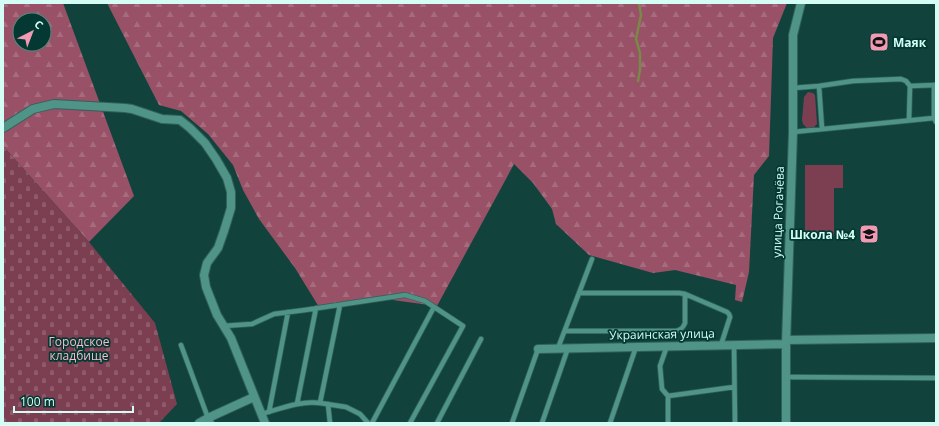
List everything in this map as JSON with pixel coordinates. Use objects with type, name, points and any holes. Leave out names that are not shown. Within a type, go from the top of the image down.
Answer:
[{"type":"street","name":"улица Рогачёва","points":[[786,423],[786,342],[793,132],[793,35],[801,3]]},
{"type":"street","points":[[3,128],[33,108],[54,104],[125,108],[162,119],[180,120],[205,143],[227,178],[231,192],[231,208],[224,231],[218,248],[207,263],[204,275],[206,287],[217,315],[233,344],[254,397],[265,413],[265,423]]},
{"type":"street","name":"Украинская улица","points":[[538,348],[734,345],[936,338]]},
{"type":"street","points":[[199,423],[210,420],[254,397]]},
{"type":"lane","points":[[793,88],[853,81],[901,79],[906,81],[910,86],[909,120]]},
{"type":"lane","points":[[793,132],[909,120],[935,120],[935,85],[910,86]]},
{"type":"lane","points":[[819,86],[822,129]]},
{"type":"lane","points":[[558,348],[592,259]]},
{"type":"lane","points":[[579,293],[685,294],[729,314],[730,317],[721,345]]},
{"type":"lane","points":[[565,330],[676,331],[683,327],[685,323],[685,294]]},
{"type":"lane","points":[[223,326],[252,324],[274,314],[405,296],[425,301],[463,326],[410,423]]},
{"type":"lane","points":[[320,403],[340,305]]},
{"type":"lane","points":[[372,423],[434,307]]},
{"type":"lane","points":[[297,404],[316,308]]},
{"type":"lane","points":[[288,312],[265,413],[297,404],[313,402],[346,407],[360,414],[368,423]]},
{"type":"lane","points":[[437,423],[481,339]]},
{"type":"lane","points":[[181,345],[210,420]]},
{"type":"lane","points":[[734,345],[735,423]]},
{"type":"lane","points":[[667,346],[660,366],[662,389],[668,396],[668,423]]},
{"type":"lane","points":[[610,423],[636,347]]},
{"type":"lane","points":[[512,423],[538,348]]},
{"type":"lane","points":[[542,423],[568,348]]},
{"type":"lane","points":[[786,377],[936,378]]},
{"type":"lane","points":[[668,396],[734,387]]},
{"type":"lane","points":[[328,404],[330,423]]},
{"type":"green space","points":[[3,3],[63,3],[134,196],[89,242],[3,146]]},
{"type":"green space","points":[[107,3],[787,3],[773,38],[769,156],[754,175],[749,272],[742,302],[735,300],[736,285],[675,270],[653,273],[589,255],[556,224],[552,209],[533,183],[514,164],[437,306],[385,299],[319,307],[295,268],[259,219],[243,190],[233,165],[208,134],[181,111],[159,105]]},
{"type":"green space","points":[[808,92],[815,95],[817,124],[814,127],[807,128],[803,124],[802,120],[804,97]]},
{"type":"green space","name":"Городское кладбище","points":[[3,146],[89,242],[155,323],[177,404],[159,423],[3,423]]},
{"type":"green space","points":[[805,165],[843,165],[843,188],[834,188],[834,237],[805,237]]},
{"type":"waterway","points":[[638,81],[640,70],[640,53],[636,39],[641,15],[639,3]]},
{"type":"place","name":"Маяк","points":[[879,42]]},
{"type":"place","name":"Школа №4","points":[[869,234]]}]
